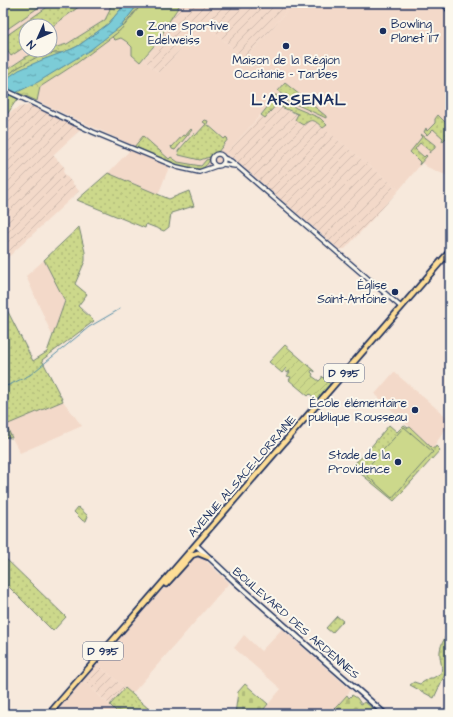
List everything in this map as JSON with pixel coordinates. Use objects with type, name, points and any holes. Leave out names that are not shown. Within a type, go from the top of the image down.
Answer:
[{"type":"main road","name":"AVENUE ALSACE-LORRAINE","points":[[49,714],[450,251]]},
{"type":"main road","name":"BOULEVARD DES ARDENNES","points":[[196,545],[234,581],[385,714]]},
{"type":"main road","points":[[158,589],[166,584],[192,555],[198,553],[208,557]]},
{"type":"street","points":[[3,88],[100,135],[177,167],[199,172],[223,164],[236,166]]},
{"type":"street","points":[[207,169],[215,155],[218,154],[231,161],[401,307]]},
{"type":"street","points":[[223,164],[224,158]]},
{"type":"street","points":[[212,160],[216,166]]},
{"type":"shaded area","points":[[3,3],[106,3],[110,8],[105,20],[67,44],[58,47],[58,18],[18,18],[18,58],[24,58],[3,72]]},
{"type":"shaded area","points":[[181,3],[294,3],[245,59],[204,23],[159,73],[143,59],[162,35],[165,26]]},
{"type":"shaded area","points":[[294,3],[445,3],[450,10],[450,127],[438,116],[435,119],[435,123],[427,132],[426,129],[427,135],[433,129],[444,138],[442,141],[450,134],[450,177],[427,167],[422,163],[399,190],[323,128],[327,124],[320,118],[296,108],[276,95],[273,96],[267,103],[269,105],[227,153],[231,157],[225,165],[201,169],[182,166],[171,162],[158,195],[108,173],[134,146],[37,101],[40,87],[77,63],[112,37],[115,40],[121,38],[127,42],[132,47],[132,55],[140,62],[143,59],[159,73],[204,23],[245,59]],"holes":[[[285,83],[326,116],[326,117],[278,91]],[[207,123],[224,139],[218,151],[202,160],[179,155],[179,149],[193,133],[195,136]]]},
{"type":"shaded area","points":[[30,105],[81,129],[53,155],[65,168],[63,172],[79,191],[3,262],[3,119],[10,112],[20,107]]},
{"type":"shaded area","points":[[276,105],[309,120],[315,121],[399,190],[345,249],[339,249],[227,153],[261,115],[265,118]]},
{"type":"shaded area","points":[[44,260],[65,301],[54,334],[52,335],[26,276]]},
{"type":"shaded area","name":"École élémentaire publique Rousseau","points":[[394,372],[450,420],[450,428],[447,431],[445,430],[434,446],[436,447],[435,448],[432,448],[375,394]]},
{"type":"shaded area","points":[[63,401],[82,426],[20,453],[5,425]]},
{"type":"shaded area","points":[[196,556],[203,558],[229,583],[132,694],[97,664],[140,614],[191,559]]},
{"type":"shaded area","points":[[282,629],[351,690],[330,714],[260,714],[281,689],[234,648],[244,635],[261,651]]},
{"type":"shaded area","points":[[97,664],[125,688],[110,705],[82,679]]},
{"type":"shaded area","points":[[82,679],[118,713],[63,714],[56,708]]},
{"type":"green space","points":[[3,3],[40,3],[42,5],[23,18],[18,18],[18,22],[3,32]]},
{"type":"green space","points":[[53,3],[84,3],[58,22],[58,18],[32,18]]},
{"type":"green space","points":[[111,3],[124,3],[121,9],[108,24],[78,46],[63,53],[58,53],[58,47],[67,44],[105,20]]},
{"type":"green space","points":[[139,3],[143,3],[120,31],[77,63],[40,87],[37,101],[16,92],[64,66],[121,26]]},
{"type":"green space","name":"Zone Sportive Edelweiss","points":[[143,3],[181,3],[160,39],[140,62],[132,55],[132,47],[127,42],[121,38],[115,40],[112,37],[125,25]]},
{"type":"green space","points":[[18,28],[18,51],[11,56],[3,45],[3,38]]},
{"type":"green space","points":[[24,58],[42,58],[17,68],[3,79],[3,72]]},
{"type":"green space","points":[[35,58],[50,58],[10,76],[3,81],[3,79],[17,68]]},
{"type":"green space","points":[[285,83],[326,116],[326,118],[291,102],[278,91]]},
{"type":"green space","points":[[10,95],[18,99],[3,119],[3,99]]},
{"type":"green space","points":[[276,95],[296,108],[320,118],[327,125],[323,128],[314,121],[309,121],[303,125],[295,120],[298,114],[276,105],[265,118],[261,115],[269,105],[267,103],[273,96]]},
{"type":"green space","points":[[438,115],[450,127],[450,134],[443,141],[443,138],[433,129],[427,135],[424,132],[426,128],[427,131],[435,123],[435,119]]},
{"type":"green space","points":[[205,120],[208,121],[207,124],[224,139],[226,137],[228,139],[218,152],[214,153],[210,157],[200,160],[179,155],[178,151],[194,133],[195,136],[206,124],[203,122]]},
{"type":"green space","points":[[191,129],[192,130],[175,150],[172,149],[171,146],[172,147],[183,135],[185,136]]},
{"type":"green space","points":[[421,134],[435,145],[435,148],[429,153],[430,151],[420,143],[415,149],[424,157],[426,155],[427,156],[419,165],[420,162],[410,152],[422,137],[420,135]]},
{"type":"green space","points":[[143,136],[169,159],[171,157],[178,162],[201,166],[206,160],[210,159],[206,166],[199,169],[192,169],[175,164],[134,147]]},
{"type":"green space","points":[[108,173],[169,199],[189,191],[194,206],[171,213],[169,227],[164,231],[146,224],[145,228],[77,200]]},
{"type":"green space","points":[[79,227],[85,252],[85,261],[75,284],[87,294],[78,306],[94,321],[42,360],[63,401],[6,425],[12,438],[3,437],[3,302],[33,361],[47,352],[65,301],[44,260]]},
{"type":"green space","points":[[285,345],[315,371],[312,370],[312,376],[319,381],[322,376],[330,384],[317,400],[310,394],[308,396],[289,380],[291,377],[287,376],[290,372],[289,371],[288,373],[285,371],[287,369],[286,368],[282,373],[269,362]]},
{"type":"green space","name":"Stade de la Providence","points":[[389,425],[397,432],[404,425],[408,428],[410,427],[432,448],[435,448],[436,446],[440,450],[394,501],[355,469],[357,467],[354,464],[365,454]]},
{"type":"green space","name":"Stade de la Providence","points":[[404,427],[433,452],[392,498],[363,472]]},
{"type":"green space","points":[[78,507],[88,516],[86,521],[83,521],[74,512]]},
{"type":"green space","points":[[3,556],[66,617],[53,631],[3,581]]},
{"type":"green space","points":[[337,616],[343,621],[332,633],[326,628]]},
{"type":"green space","points":[[450,630],[450,668],[448,675],[445,674],[434,698],[410,685],[414,682],[420,684],[441,673],[441,648]]},
{"type":"green space","points":[[245,684],[268,704],[260,714],[235,714],[238,692]]},
{"type":"green space","points":[[125,688],[149,709],[145,714],[123,714],[120,711],[118,713],[110,705]]},
{"type":"green space","points":[[347,695],[349,698],[352,695],[357,698],[361,704],[365,702],[379,714],[330,714]]},
{"type":"water","points":[[124,3],[139,3],[121,26],[90,50],[38,82],[3,99],[3,81],[19,70],[47,58],[58,58],[58,54],[78,46],[108,24],[121,9]]},
{"type":"waterway","points":[[3,387],[30,375],[89,327],[120,309]]},
{"type":"railway","points":[[441,3],[450,15]]},
{"type":"place","name":"Bowling Planet 117","points":[[383,31]]},
{"type":"place","name":"Zone Sportive Edelweiss","points":[[140,33]]},
{"type":"place","name":"Maison de la Région Occitanie - Tarbes","points":[[286,46]]},
{"type":"place","name":"Église Saint-Antoine","points":[[395,292]]},
{"type":"place","name":"École élémentaire publique Rousseau","points":[[415,410]]},
{"type":"place","name":"Stade de la Providence","points":[[398,462]]},
{"type":"district","name":"L'ARSENAL","points":[[299,99]]}]
